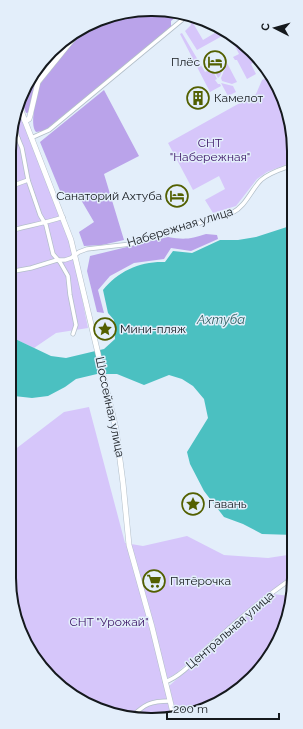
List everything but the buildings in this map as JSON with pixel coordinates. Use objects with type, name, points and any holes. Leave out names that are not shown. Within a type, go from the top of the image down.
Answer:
[{"type":"street","points":[[32,138],[49,130],[182,20]]},
{"type":"street","points":[[25,121],[29,119],[38,82],[68,44]]},
{"type":"street","name":"Шоссейная улица","points":[[22,113],[63,217],[75,254],[118,436],[129,545],[172,711]]},
{"type":"street","points":[[17,135],[22,148],[28,180],[40,215],[45,222],[53,254],[68,276],[76,325],[73,334]]},
{"type":"street","name":"Набережная улица","points":[[59,261],[71,258],[75,254],[87,249],[131,244],[232,213],[240,208],[260,181],[266,176],[287,167]]},
{"type":"street","points":[[16,184],[28,180]]},
{"type":"street","points":[[16,229],[63,217]]},
{"type":"street","points":[[16,270],[59,261]]},
{"type":"street","name":"Центральная улица","points":[[165,682],[172,680],[183,671],[216,640],[287,582]]},
{"type":"street","points":[[137,712],[147,704],[158,701],[170,701]]},
{"type":"green space","points":[[191,22],[193,22],[203,40],[215,33],[222,36],[197,50],[185,31],[191,25]]},
{"type":"green space","points":[[182,33],[205,72],[212,69],[217,79],[215,80],[221,86],[210,92],[180,34]]},
{"type":"green space","points":[[234,44],[253,63],[251,64],[256,74],[247,79],[237,60],[233,57],[239,54]]},
{"type":"green space","points":[[226,61],[220,76],[218,78],[213,68]]},
{"type":"green space","points":[[227,63],[237,82],[232,84],[222,81],[221,78]]},
{"type":"green space","name":"СНТ \"Набережная\"","points":[[265,79],[269,84],[277,100],[282,116],[286,134],[287,164],[267,172],[257,179],[236,206],[213,213],[205,200],[225,189],[219,176],[193,190],[168,143],[256,94],[262,80]]},
{"type":"green space","points":[[221,83],[233,86],[236,92],[228,96]]},
{"type":"green space","points":[[21,118],[70,239],[88,328],[56,333],[34,348],[16,339],[16,143]]},
{"type":"green space","name":"СНТ \"Урожай\"","points":[[89,407],[125,543],[143,546],[187,536],[224,555],[268,558],[287,555],[287,581],[214,638],[177,673],[163,681],[170,711],[160,713],[134,712],[108,706],[84,695],[69,685],[50,667],[39,653],[26,629],[21,613],[16,586],[16,449],[64,412]]},
{"type":"green space","points":[[272,594],[285,595],[280,621],[269,645],[259,660],[247,673],[227,690],[203,703],[175,710],[169,686]]},
{"type":"shaded area","points":[[143,16],[174,18],[171,21],[171,28],[48,128],[43,131],[36,132],[33,123],[33,116],[40,84],[76,39],[100,26],[116,21]]},
{"type":"shaded area","points":[[54,58],[39,77],[44,69]]},
{"type":"shaded area","points":[[37,80],[30,112],[26,113],[24,106]]},
{"type":"shaded area","points":[[104,90],[139,156],[104,174],[124,240],[102,245],[84,246],[79,232],[94,222],[77,193],[61,193],[40,142]]},
{"type":"shaded area","points":[[206,234],[217,235],[218,239],[191,251],[171,248],[164,259],[134,263],[110,276],[98,290],[104,313],[97,312],[87,271],[90,256],[168,237],[187,238]]},
{"type":"water","name":"Ахтуба","points":[[287,227],[287,535],[262,534],[243,524],[224,517],[204,491],[190,464],[187,452],[208,418],[204,399],[193,386],[182,379],[169,375],[144,385],[117,374],[97,374],[76,379],[48,396],[32,398],[16,396],[16,339],[51,356],[66,358],[104,349],[115,339],[114,320],[108,313],[103,290],[116,277],[139,265],[165,262],[173,251],[192,253],[220,240],[238,240],[256,237]]},
{"type":"place","name":"Плёс","points":[[215,62]]},
{"type":"place","name":"Камелот","points":[[198,98]]},
{"type":"place","name":"Санаторий Ахтуба","points":[[177,196]]},
{"type":"place","name":"Мини-пляж","points":[[105,329]]},
{"type":"place","name":"Гавань","points":[[193,504]]},
{"type":"place","name":"Пятёрочка","points":[[154,581]]}]
